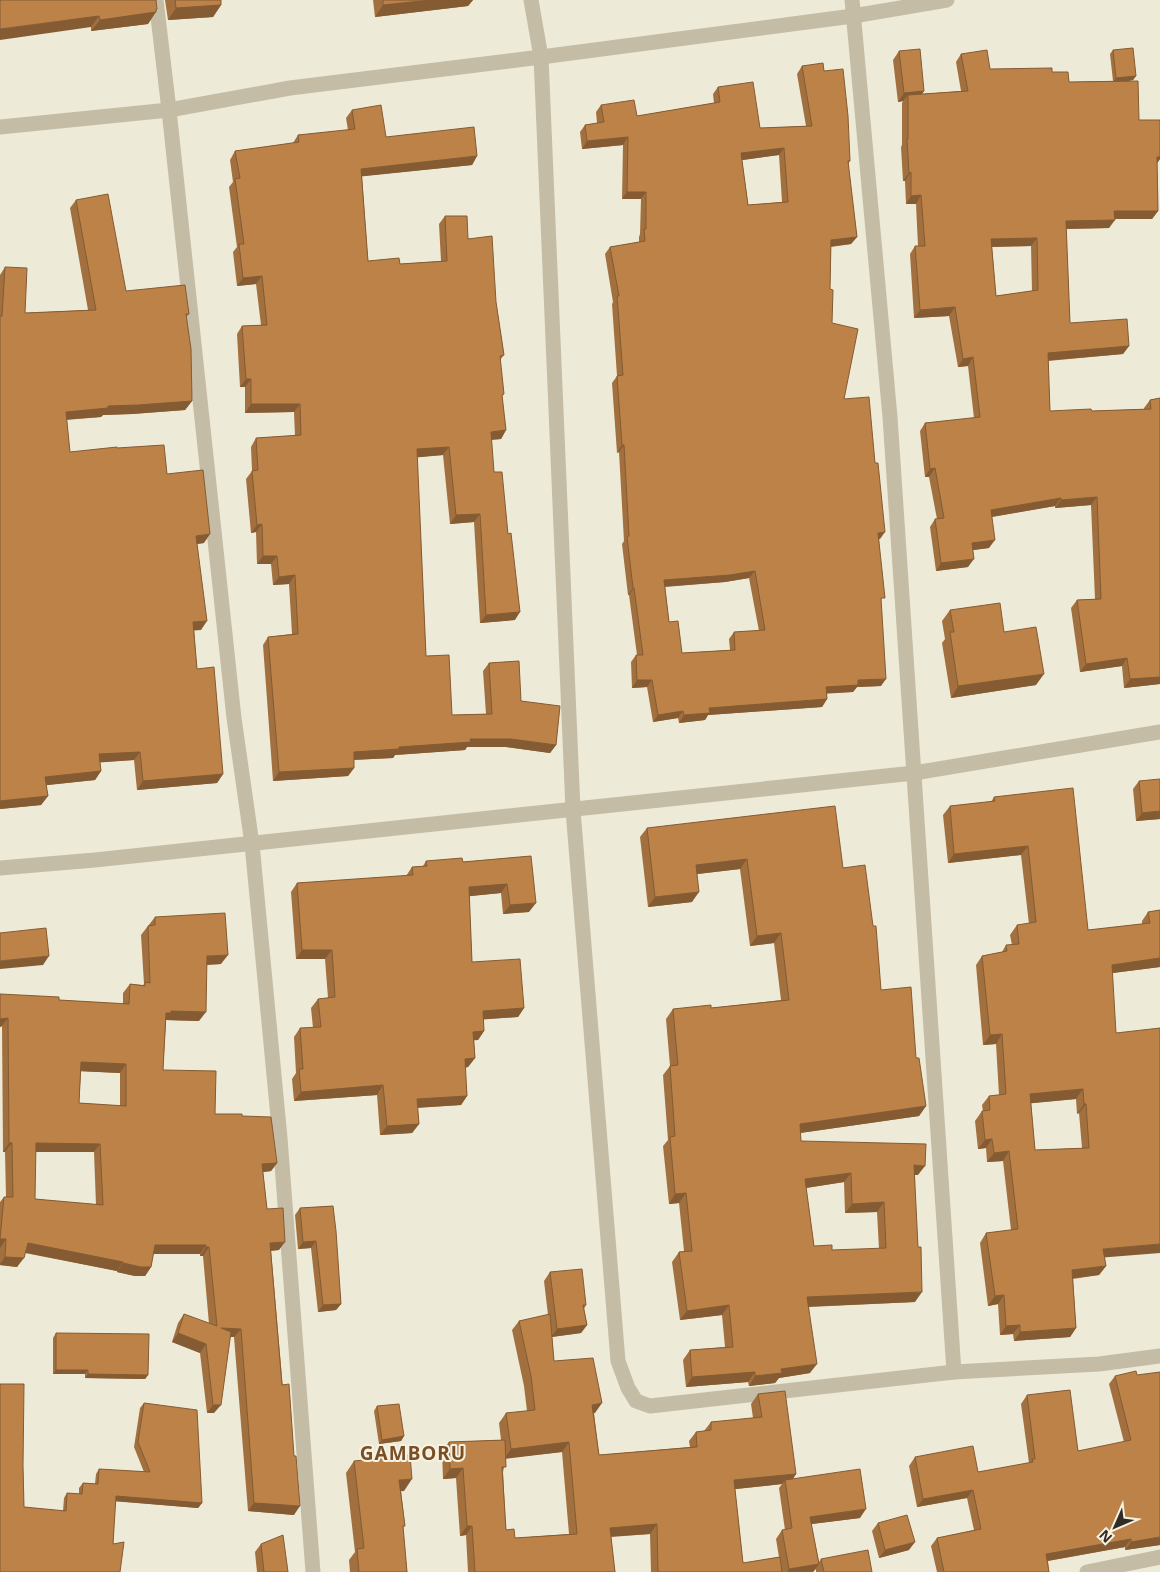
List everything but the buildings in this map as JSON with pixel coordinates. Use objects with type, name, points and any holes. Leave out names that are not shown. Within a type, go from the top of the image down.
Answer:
[{"type":"street","points":[[156,0],[233,708],[252,844],[280,1138],[313,1572]]},
{"type":"street","points":[[531,0],[541,57],[573,810],[618,1361],[628,1388],[636,1401],[650,1406],[954,1372],[1099,1364],[1160,1356]]},
{"type":"street","points":[[852,0],[890,417],[954,1372]]},
{"type":"street","points":[[0,126],[169,110],[290,88],[853,16],[947,0]]},
{"type":"street","points":[[0,868],[252,844],[914,773],[1160,732]]},
{"type":"street","points":[[1087,1572],[1160,1557]]},
{"type":"district","name":"GAMBORU","points":[[413,1453]]}]
